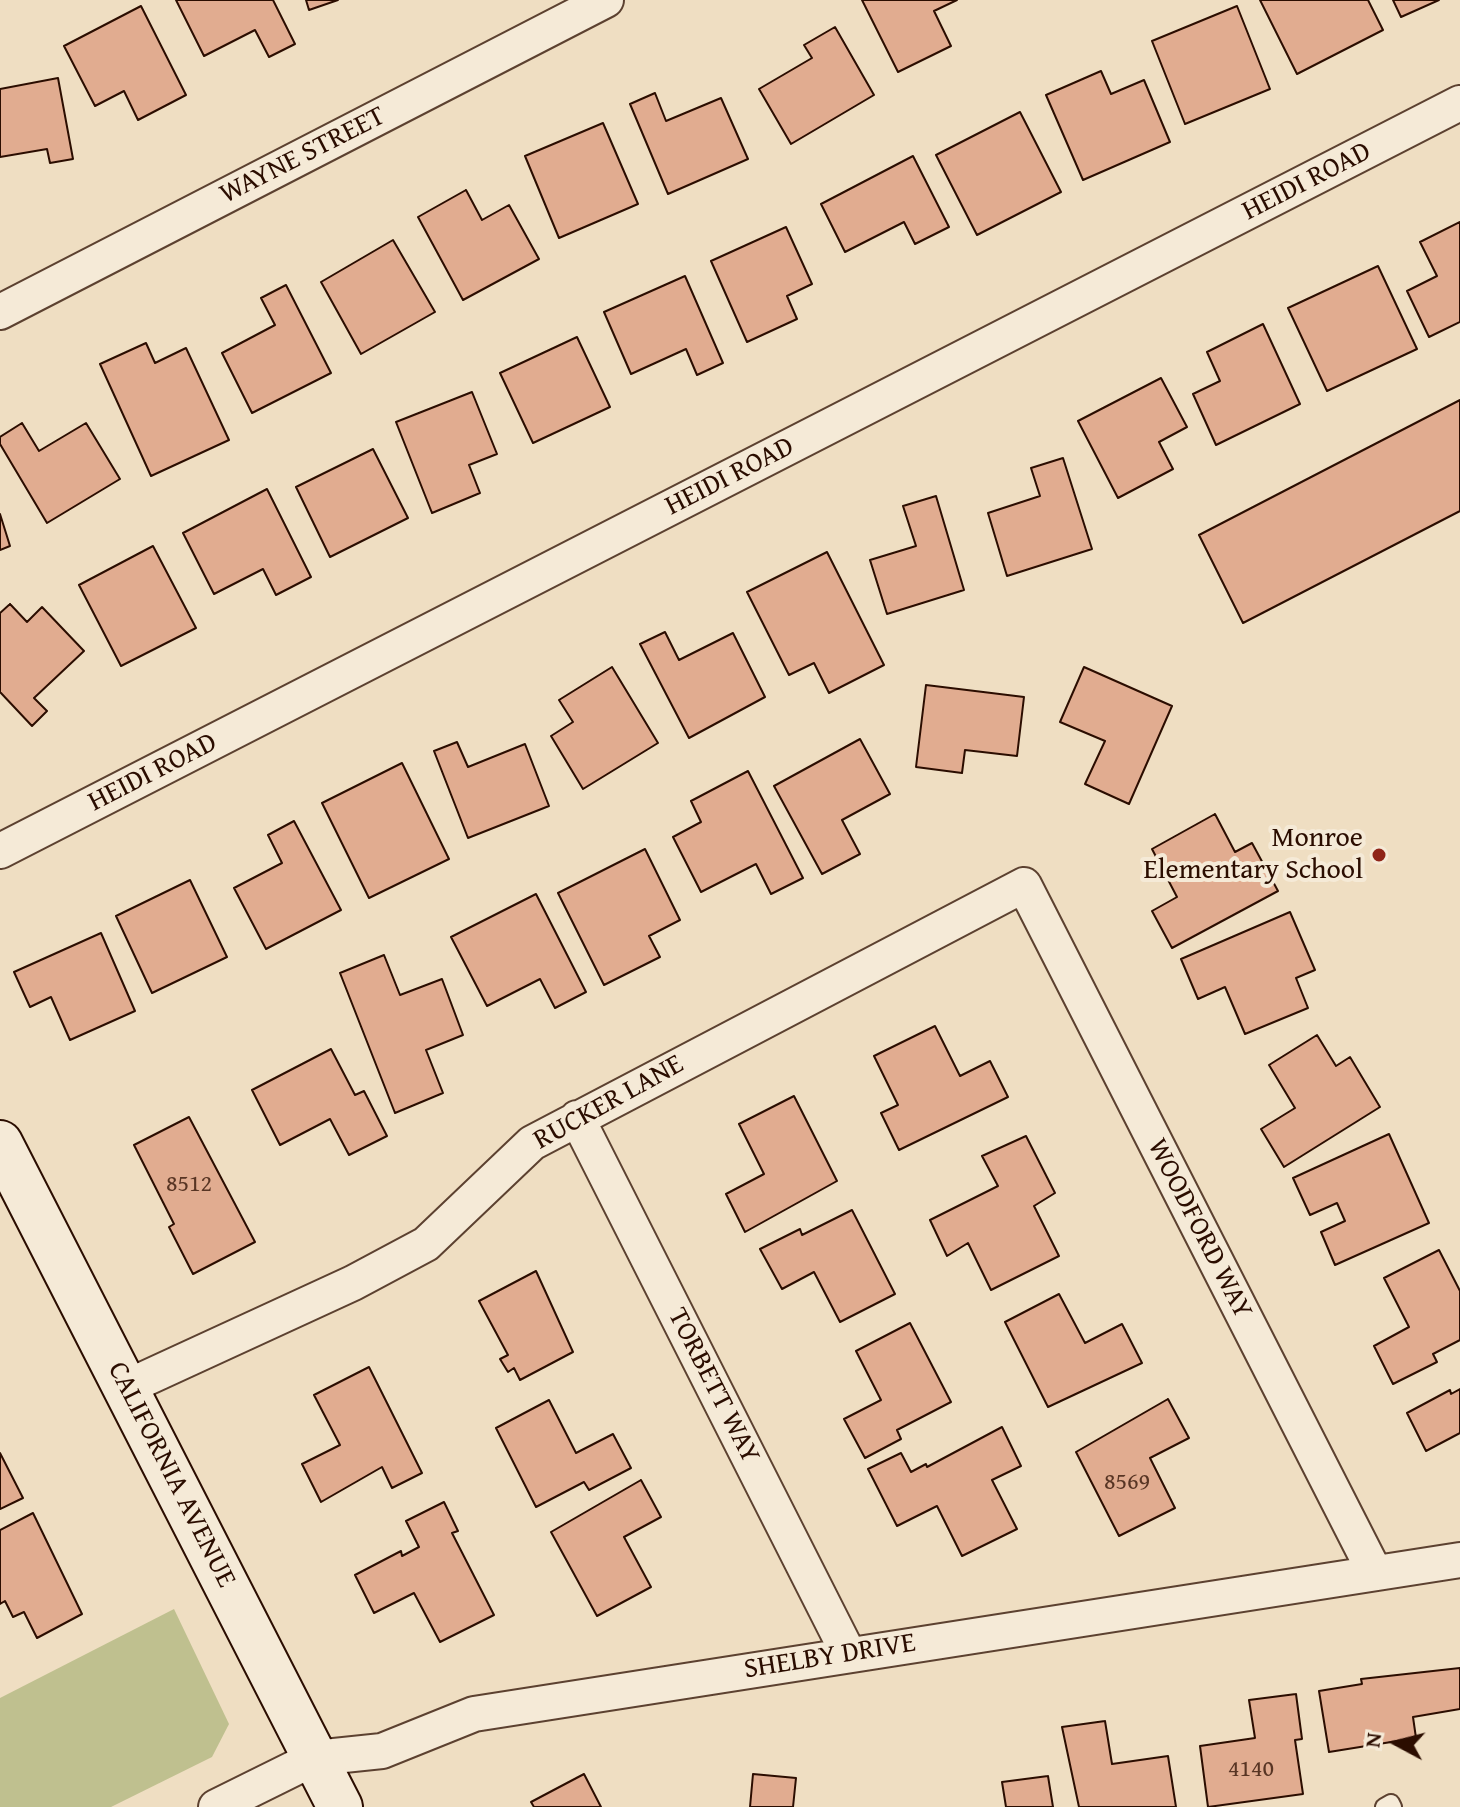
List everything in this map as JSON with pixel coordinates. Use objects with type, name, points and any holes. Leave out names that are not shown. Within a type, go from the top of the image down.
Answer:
[{"type":"main road","name":"CALIFORNIA AVENUE","points":[[0,1143],[340,1807]]},
{"type":"street","name":"WAYNE STREET","points":[[0,312],[606,0]]},
{"type":"street","name":"HEIDI ROAD","points":[[0,851],[1460,103]]},
{"type":"street","name":"RUCKER LANE","points":[[127,1387],[353,1283],[426,1244],[532,1143],[1024,885]]},
{"type":"street","name":"WOODFORD WAY","points":[[1024,885],[1375,1573]]},
{"type":"street","name":"TORBETT WAY","points":[[577,1118],[848,1653]]},
{"type":"street","name":"SHELBY DRIVE","points":[[216,1807],[315,1758],[382,1751],[474,1714],[848,1653],[1460,1560]]},
{"type":"lane","points":[[1384,1807],[1391,1803],[1393,1807]]},
{"type":"green space","points":[[174,1609],[229,1724],[212,1757],[111,1807],[0,1807],[0,1698]]},
{"type":"building","points":[[176,0],[273,0],[295,44],[269,57],[255,30],[204,56]]},
{"type":"building","points":[[306,0],[338,0],[309,10]]},
{"type":"building","points":[[862,0],[957,0],[934,11],[951,46],[898,72]]},
{"type":"building","points":[[1260,0],[1368,0],[1383,30],[1297,74]]},
{"type":"building","points":[[1393,0],[1439,0],[1401,17]]},
{"type":"building","points":[[141,6],[186,95],[138,120],[124,91],[95,106],[64,46]]},
{"type":"building","points":[[1237,6],[1270,89],[1185,124],[1152,41]]},
{"type":"building","points":[[835,27],[874,95],[791,144],[759,89],[812,58],[804,45]]},
{"type":"building","points":[[1101,71],[1111,94],[1144,80],[1170,142],[1083,180],[1046,95]]},
{"type":"building","points":[[58,78],[73,159],[50,163],[47,149],[0,157],[0,89]]},
{"type":"building","points":[[655,93],[666,121],[721,98],[748,159],[668,194],[630,104]]},
{"type":"building","points":[[1020,112],[1061,192],[977,235],[936,155]]},
{"type":"building","points":[[603,123],[638,204],[559,238],[525,156]]},
{"type":"building","points":[[913,156],[949,227],[915,244],[904,222],[845,252],[821,204]]},
{"type":"building","points":[[466,190],[482,220],[509,205],[539,259],[463,300],[418,217]]},
{"type":"building","points":[[1460,222],[1460,322],[1429,337],[1407,291],[1437,276],[1420,242]]},
{"type":"building","points":[[786,227],[812,284],[787,296],[797,319],[747,342],[711,261]]},
{"type":"building","points":[[393,240],[435,312],[361,354],[321,282]]},
{"type":"building","points":[[1378,266],[1417,349],[1327,391],[1288,308]]},
{"type":"building","points":[[685,276],[723,363],[697,375],[686,349],[631,374],[604,312]]},
{"type":"building","points":[[286,285],[331,373],[252,413],[222,353],[275,325],[261,298]]},
{"type":"building","points":[[1263,324],[1300,404],[1216,445],[1193,394],[1220,381],[1207,352]]},
{"type":"building","points":[[577,337],[610,407],[533,443],[500,373]]},
{"type":"building","points":[[146,343],[155,363],[186,348],[229,440],[151,476],[100,364]]},
{"type":"building","points":[[1161,378],[1187,427],[1159,442],[1173,469],[1118,498],[1078,421]]},
{"type":"building","points":[[472,392],[497,454],[469,465],[480,493],[432,513],[396,422]]},
{"type":"building","points":[[1460,400],[1460,511],[1243,623],[1199,535]]},
{"type":"building","points":[[22,423],[39,451],[86,423],[120,479],[47,523],[0,444],[0,437]]},
{"type":"building","points":[[373,449],[408,518],[330,557],[296,487]]},
{"type":"building","points":[[1063,458],[1092,549],[1007,576],[988,513],[1040,496],[1031,468]]},
{"type":"building","points":[[267,489],[311,577],[276,595],[263,569],[214,594],[183,533]]},
{"type":"building","points":[[936,496],[964,590],[887,614],[870,560],[916,546],[903,506]]},
{"type":"building","points":[[0,514],[10,546],[0,550]]},
{"type":"building","points":[[153,546],[196,628],[121,666],[79,585]]},
{"type":"building","points":[[827,552],[884,665],[829,693],[814,663],[789,675],[747,592]]},
{"type":"building","points":[[10,604],[27,622],[42,607],[84,651],[34,698],[47,711],[32,726],[0,692],[0,613]]},
{"type":"building","points":[[665,632],[679,660],[733,633],[765,697],[689,738],[640,644]]},
{"type":"building","points":[[612,667],[658,743],[583,789],[551,736],[573,722],[559,700]]},
{"type":"building","points":[[1084,667],[1172,706],[1129,804],[1085,784],[1105,741],[1060,722]]},
{"type":"building","points":[[926,685],[1024,697],[1017,756],[965,750],[962,773],[916,767]]},
{"type":"building","points":[[860,739],[890,794],[842,820],[860,854],[822,874],[774,786]]},
{"type":"building","points":[[457,742],[468,767],[525,744],[549,806],[468,838],[434,751]]},
{"type":"building","points":[[402,763],[449,859],[369,898],[322,803]]},
{"type":"building","points":[[748,771],[803,878],[771,894],[756,864],[701,892],[673,837],[701,822],[691,801]]},
{"type":"building","points":[[1215,814],[1235,852],[1252,843],[1278,891],[1172,948],[1152,911],[1177,897],[1152,849]]},
{"type":"building","points":[[294,821],[341,910],[266,949],[234,888],[282,863],[268,835]]},
{"type":"building","points":[[645,849],[680,920],[649,936],[660,957],[604,985],[558,893]]},
{"type":"building","points":[[190,880],[227,957],[152,993],[116,916]]},
{"type":"building","points":[[536,894],[586,992],[555,1008],[540,979],[487,1006],[451,937]]},
{"type":"building","points":[[1290,912],[1315,970],[1296,978],[1308,1008],[1245,1034],[1225,987],[1198,999],[1181,959]]},
{"type":"building","points":[[101,933],[135,1011],[70,1040],[51,997],[30,1007],[14,972]]},
{"type":"building","points":[[384,955],[400,995],[442,979],[463,1035],[426,1050],[443,1093],[395,1113],[340,973]]},
{"type":"building","points":[[935,1026],[960,1076],[990,1061],[1008,1097],[899,1150],[881,1113],[898,1105],[874,1056]]},
{"type":"building","points":[[1317,1035],[1336,1066],[1350,1057],[1380,1107],[1284,1167],[1261,1129],[1295,1108],[1269,1065]]},
{"type":"building","points":[[331,1049],[355,1095],[364,1091],[387,1136],[349,1155],[330,1119],[280,1145],[252,1090]]},
{"type":"building","points":[[794,1096],[837,1181],[745,1232],[726,1194],[764,1174],[739,1124]]},
{"type":"building","points":[[189,1117],[255,1242],[193,1274],[169,1227],[174,1224],[134,1145]]},
{"type":"building","points":[[1389,1134],[1429,1223],[1335,1265],[1321,1232],[1345,1221],[1337,1203],[1310,1215],[1293,1178]]},
{"type":"building","points":[[1026,1136],[1055,1193],[1034,1206],[1059,1256],[991,1290],[968,1243],[947,1256],[930,1220],[998,1186],[982,1156]]},
{"type":"building","points":[[852,1210],[895,1294],[840,1322],[814,1272],[782,1289],[760,1249],[800,1229],[802,1235]]},
{"type":"building","points":[[1439,1250],[1460,1291],[1460,1340],[1433,1354],[1437,1362],[1393,1384],[1374,1346],[1409,1327],[1384,1278]]},
{"type":"building","points":[[536,1271],[573,1352],[520,1380],[514,1368],[508,1372],[500,1359],[508,1355],[479,1301]]},
{"type":"building","points":[[1059,1294],[1085,1343],[1122,1324],[1142,1363],[1048,1407],[1005,1322]]},
{"type":"building","points":[[910,1323],[951,1402],[897,1430],[901,1439],[865,1458],[844,1419],[881,1400],[856,1351]]},
{"type":"building","points":[[369,1367],[422,1473],[392,1488],[382,1467],[321,1502],[302,1464],[340,1445],[314,1395]]},
{"type":"building","points":[[1460,1389],[1460,1433],[1426,1451],[1407,1413],[1450,1390],[1451,1394]]},
{"type":"building","points":[[1168,1399],[1189,1438],[1150,1458],[1175,1508],[1119,1536],[1076,1452]]},
{"type":"building","points":[[549,1400],[576,1453],[613,1434],[631,1468],[589,1490],[584,1482],[536,1507],[496,1428]]},
{"type":"building","points":[[1002,1427],[1021,1466],[992,1480],[1017,1529],[962,1556],[937,1506],[897,1526],[868,1469],[901,1453],[911,1472],[926,1464],[927,1467]]},
{"type":"building","points":[[0,1453],[23,1498],[0,1509]]},
{"type":"building","points":[[641,1480],[661,1517],[624,1537],[651,1587],[597,1616],[551,1532]]},
{"type":"building","points":[[444,1502],[458,1531],[452,1533],[494,1615],[440,1642],[414,1593],[374,1613],[355,1575],[401,1551],[402,1556],[419,1547],[406,1521]]},
{"type":"building","points":[[33,1513],[82,1614],[37,1638],[24,1612],[13,1617],[5,1601],[0,1604],[0,1530]]},
{"type":"building","points":[[1460,1668],[1460,1709],[1413,1717],[1416,1738],[1329,1752],[1319,1691],[1362,1684],[1361,1679]]},
{"type":"building","points":[[1296,1694],[1302,1739],[1295,1740],[1303,1794],[1208,1807],[1200,1746],[1255,1738],[1249,1700]]},
{"type":"building","points":[[1105,1721],[1112,1764],[1168,1756],[1176,1807],[1079,1807],[1062,1727]]},
{"type":"building","points":[[584,1774],[601,1807],[534,1807],[531,1802]]},
{"type":"building","points":[[753,1774],[796,1778],[793,1807],[750,1807]]},
{"type":"building","points":[[1048,1776],[1053,1807],[1006,1807],[1002,1782]]},
{"type":"place","name":"Monroe Elementary School","points":[[1379,855]]}]
